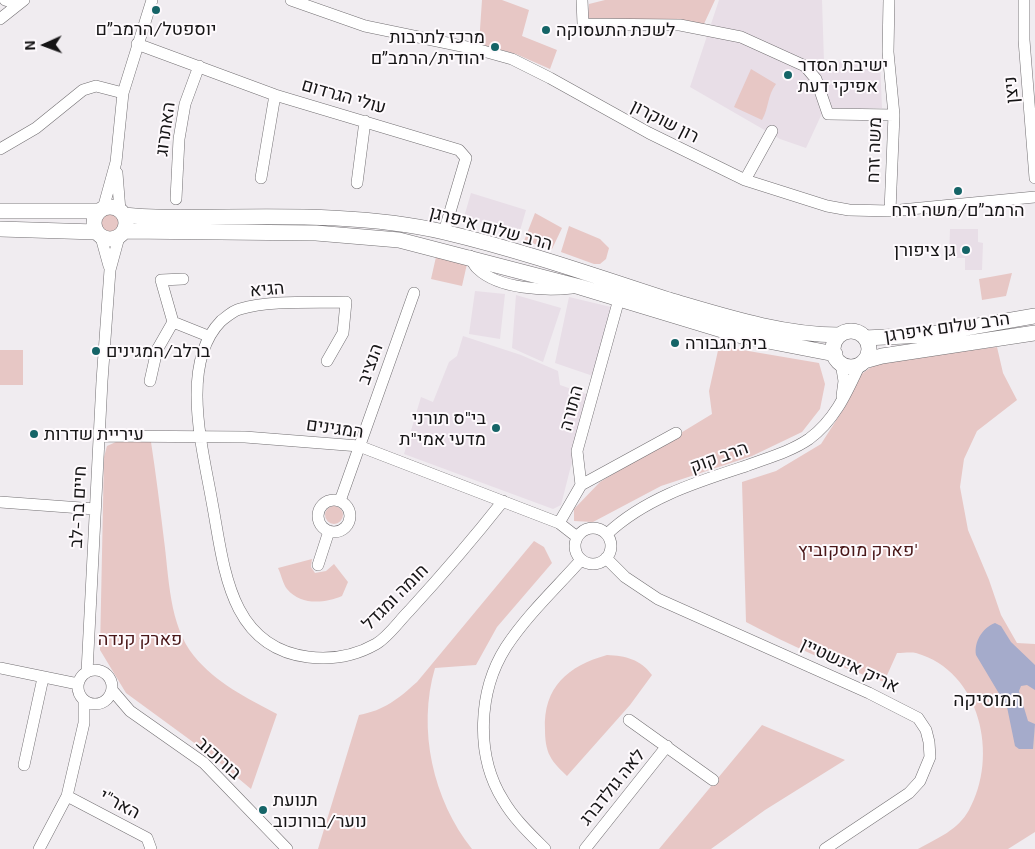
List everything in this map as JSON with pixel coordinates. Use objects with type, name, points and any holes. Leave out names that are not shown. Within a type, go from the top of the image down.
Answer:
[{"type":"main road","points":[[0,211],[101,210],[111,207],[122,213],[126,222],[122,234],[109,240],[98,235],[0,229]]},
{"type":"main road","points":[[98,235],[94,222],[101,210]]},
{"type":"main road","name":"הרב שלום איפרגן","points":[[122,213],[353,220],[401,224],[444,232],[531,256],[723,316],[810,334],[839,335]]},
{"type":"main road","name":"הרב שלום איפרגן","points":[[122,234],[316,232],[399,240],[470,256],[580,286],[742,336],[838,359]]},
{"type":"main road","name":"הרב שלום איפרגן","points":[[865,338],[926,335],[1035,316]]},
{"type":"main road","points":[[853,331],[865,338],[869,351],[862,363],[852,367],[838,359],[834,343],[839,335],[853,331]]},
{"type":"main road","name":"הרב שלום איפרגן","points":[[862,363],[882,356],[1035,333]]},
{"type":"street","points":[[5,0],[21,2]]},
{"type":"street","points":[[101,210],[109,194],[116,162],[123,93],[152,0]]},
{"type":"street","name":"רון שוקרון","points":[[291,0],[365,26],[476,49],[512,59],[649,133],[745,180],[828,206],[848,210],[890,211],[1035,197]]},
{"type":"street","points":[[582,0],[584,24],[688,27],[741,37],[805,66],[816,79],[828,114],[894,115]]},
{"type":"street","name":"משה זרח","points":[[889,0],[888,52],[894,115],[890,211]]},
{"type":"street","name":"ניצן","points":[[1024,0],[1030,17],[1035,178]]},
{"type":"street","points":[[0,19],[21,2]]},
{"type":"street","name":"עולי הגרדום","points":[[137,44],[275,94],[459,150],[466,158],[444,232]]},
{"type":"street","name":"האתרוג","points":[[176,199],[179,138],[185,104],[199,66]]},
{"type":"street","points":[[0,149],[36,128],[83,90],[96,86],[123,93]]},
{"type":"street","points":[[261,178],[275,94]]},
{"type":"street","points":[[357,183],[365,121]]},
{"type":"street","points":[[745,180],[772,130]]},
{"type":"street","points":[[116,162],[122,213]]},
{"type":"street","name":"חיים בר-לב","points":[[87,672],[88,627],[110,270],[122,234]]},
{"type":"street","name":"חיים בר-לב","points":[[98,235],[110,270]]},
{"type":"street","points":[[150,381],[157,350],[173,322],[161,280],[183,279]]},
{"type":"street","name":"הנציב","points":[[340,501],[414,293]]},
{"type":"street","name":"התורה","points":[[581,486],[578,451],[619,299]]},
{"type":"street","name":"הגיא","points":[[199,436],[200,361],[208,336],[222,320],[239,309],[265,305],[346,302],[343,333],[326,361]]},
{"type":"street","points":[[173,322],[208,336]]},
{"type":"street","points":[[838,359],[844,387],[839,408]]},
{"type":"street","name":"הרב קוק","points":[[607,534],[636,510],[658,498],[795,447],[810,438],[839,408],[862,363]]},
{"type":"street","points":[[559,523],[581,486],[676,433]]},
{"type":"street","name":"המגינים","points":[[99,436],[199,436],[284,439],[359,446],[559,523],[578,537]]},
{"type":"street","name":"חומה ומגדל","points":[[199,436],[226,578],[234,602],[246,622],[260,637],[296,656],[334,659],[377,644],[452,564],[504,502]]},
{"type":"street","points":[[330,500],[340,501],[350,512],[349,521],[343,529],[329,531],[321,525],[319,510],[330,500]]},
{"type":"street","points":[[0,502],[95,509]]},
{"type":"street","points":[[591,529],[607,534],[610,548],[606,558],[597,564],[581,560],[575,551],[578,537],[591,529]]},
{"type":"street","points":[[318,565],[329,531]]},
{"type":"street","name":"אריק אינשטיין","points":[[606,558],[625,578],[658,599],[842,681],[918,718],[926,730],[930,757],[920,781],[909,793],[825,849]]},
{"type":"street","points":[[545,849],[513,815],[494,782],[486,761],[485,705],[495,669],[506,648],[518,631],[581,560]]},
{"type":"street","name":"חיים בר-לב","points":[[88,627],[94,653],[104,672]]},
{"type":"street","points":[[0,668],[78,684]]},
{"type":"street","points":[[39,849],[67,796],[80,739],[84,723],[84,700],[79,692],[78,684],[87,672],[95,670],[104,672],[111,679],[112,690],[100,703],[80,739]]},
{"type":"street","points":[[24,765],[43,678]]},
{"type":"street","name":"בורוכוב","points":[[112,690],[130,711],[204,763],[274,845],[286,849]]},
{"type":"street","points":[[84,700],[100,703]]},
{"type":"street","name":"בורוכוב","points":[[100,703],[130,711]]},
{"type":"street","name":"לאה גולדברג","points":[[629,720],[713,780]]},
{"type":"street","name":"לאה גולדברג","points":[[585,849],[667,746]]},
{"type":"street","name":"האר\"י","points":[[67,796],[147,838],[151,849]]},
{"type":"shaded area","name":"ישיבת הסדר אפיקי דעת","points":[[719,0],[822,0],[824,62],[880,61],[882,108],[824,109],[806,148],[780,139],[690,87]]},
{"type":"shaded area","points":[[471,193],[526,210],[519,234],[464,217]]},
{"type":"shaded area","name":"גן ציפורן","points":[[950,229],[978,229],[978,242],[983,243],[982,270],[965,270],[965,258],[949,258]]},
{"type":"shaded area","points":[[475,291],[505,294],[500,339],[469,334]]},
{"type":"shaded area","points":[[516,295],[561,308],[543,362],[512,348]]},
{"type":"shaded area","points":[[569,297],[611,307],[593,376],[555,363]]},
{"type":"shaded area","name":"בי\"ס תורני מדעי אמי\"ת","points":[[463,336],[521,355],[558,371],[560,385],[589,395],[561,505],[553,509],[404,454],[421,397],[433,402],[449,362],[457,356]]},
{"type":"green space","points":[[482,0],[502,0],[529,10],[522,36],[557,50],[550,69],[516,54],[479,44]]},
{"type":"green space","points":[[605,0],[715,0],[703,26],[696,22],[588,20],[589,4]]},
{"type":"green space","points":[[751,69],[776,84],[762,120],[734,107]]},
{"type":"green space","points":[[535,213],[562,228],[552,249],[524,241]]},
{"type":"green space","points":[[109,214],[116,217],[119,224],[116,231],[109,234],[102,231],[99,224],[102,217]]},
{"type":"green space","points":[[569,226],[600,239],[609,248],[606,259],[600,264],[594,264],[561,252]]},
{"type":"green space","points":[[436,257],[467,264],[462,286],[431,279]]},
{"type":"green space","points":[[1012,273],[1006,296],[982,300],[979,279]]},
{"type":"green space","points":[[719,346],[819,363],[825,384],[820,409],[802,432],[752,456],[661,486],[593,522],[574,521],[574,509],[600,482],[712,414],[709,391]]},
{"type":"green space","name":"פארק מוסקוביץ'","points":[[997,347],[1003,373],[1017,400],[977,431],[964,459],[960,487],[968,530],[1001,615],[1017,643],[1035,644],[1035,832],[1008,849],[918,849],[947,833],[959,823],[969,810],[978,789],[983,766],[983,742],[978,718],[969,697],[956,678],[938,663],[916,653],[897,653],[884,682],[814,655],[746,622],[742,482],[776,471],[821,444],[846,405],[860,375],[880,361]]},
{"type":"green space","points":[[0,350],[23,350],[23,385],[0,385]]},
{"type":"green space","name":"פארק קנדה","points":[[118,441],[151,442],[169,585],[179,630],[186,644],[203,666],[222,682],[243,696],[277,714],[251,789],[208,753],[126,693],[100,650],[104,457],[107,446]]},
{"type":"green space","points":[[330,506],[338,506],[343,511],[341,522],[330,524],[325,519],[325,511]]},
{"type":"green space","points":[[534,541],[544,547],[552,563],[497,627],[476,665],[435,668],[430,691],[429,739],[432,763],[438,786],[458,830],[472,849],[318,849],[359,715],[391,703],[417,682]]},
{"type":"green space","points":[[312,559],[311,567],[315,573],[326,571],[334,564],[348,582],[342,596],[321,601],[306,601],[287,589],[278,568]]},
{"type":"green space","points":[[607,655],[632,659],[643,665],[652,675],[630,705],[567,776],[554,762],[547,747],[545,715],[548,702],[553,690],[570,672],[581,665]]},
{"type":"green space","points":[[762,725],[845,760],[765,810],[711,849],[659,849]]},
{"type":"water","points":[[995,623],[1001,626],[1011,642],[1035,665],[1035,690],[1027,685],[1021,686],[1019,691],[1028,721],[1035,724],[1033,749],[1019,749],[1015,746],[1007,707],[976,655],[976,645],[980,636],[986,628]]},
{"type":"place","name":"יוספטל/הרמב״ם","points":[[156,10]]},
{"type":"place","name":"לשכת התעסוקה","points":[[546,30]]},
{"type":"place","name":"מרכז לתרבות יהודית/הרמב״ם","points":[[495,47]]},
{"type":"place","name":"ישיבת הסדר אפיקי דעת","points":[[788,75]]},
{"type":"place","name":"הרמב״ם/משה זרח","points":[[958,191]]},
{"type":"place","name":"גן ציפורן","points":[[966,250]]},
{"type":"place","name":"בית הגבורה","points":[[675,343]]},
{"type":"place","name":"ברלב/המגינים","points":[[96,351]]},
{"type":"place","name":"בי\"ס תורני מדעי אמי\"ת","points":[[496,428]]},
{"type":"place","name":"עיריית שדרות","points":[[34,434]]},
{"type":"place","name":"תנועת נוער/בורוכוב","points":[[263,810]]},
{"type":"district","name":"המוסיקה","points":[[988,700]]}]
